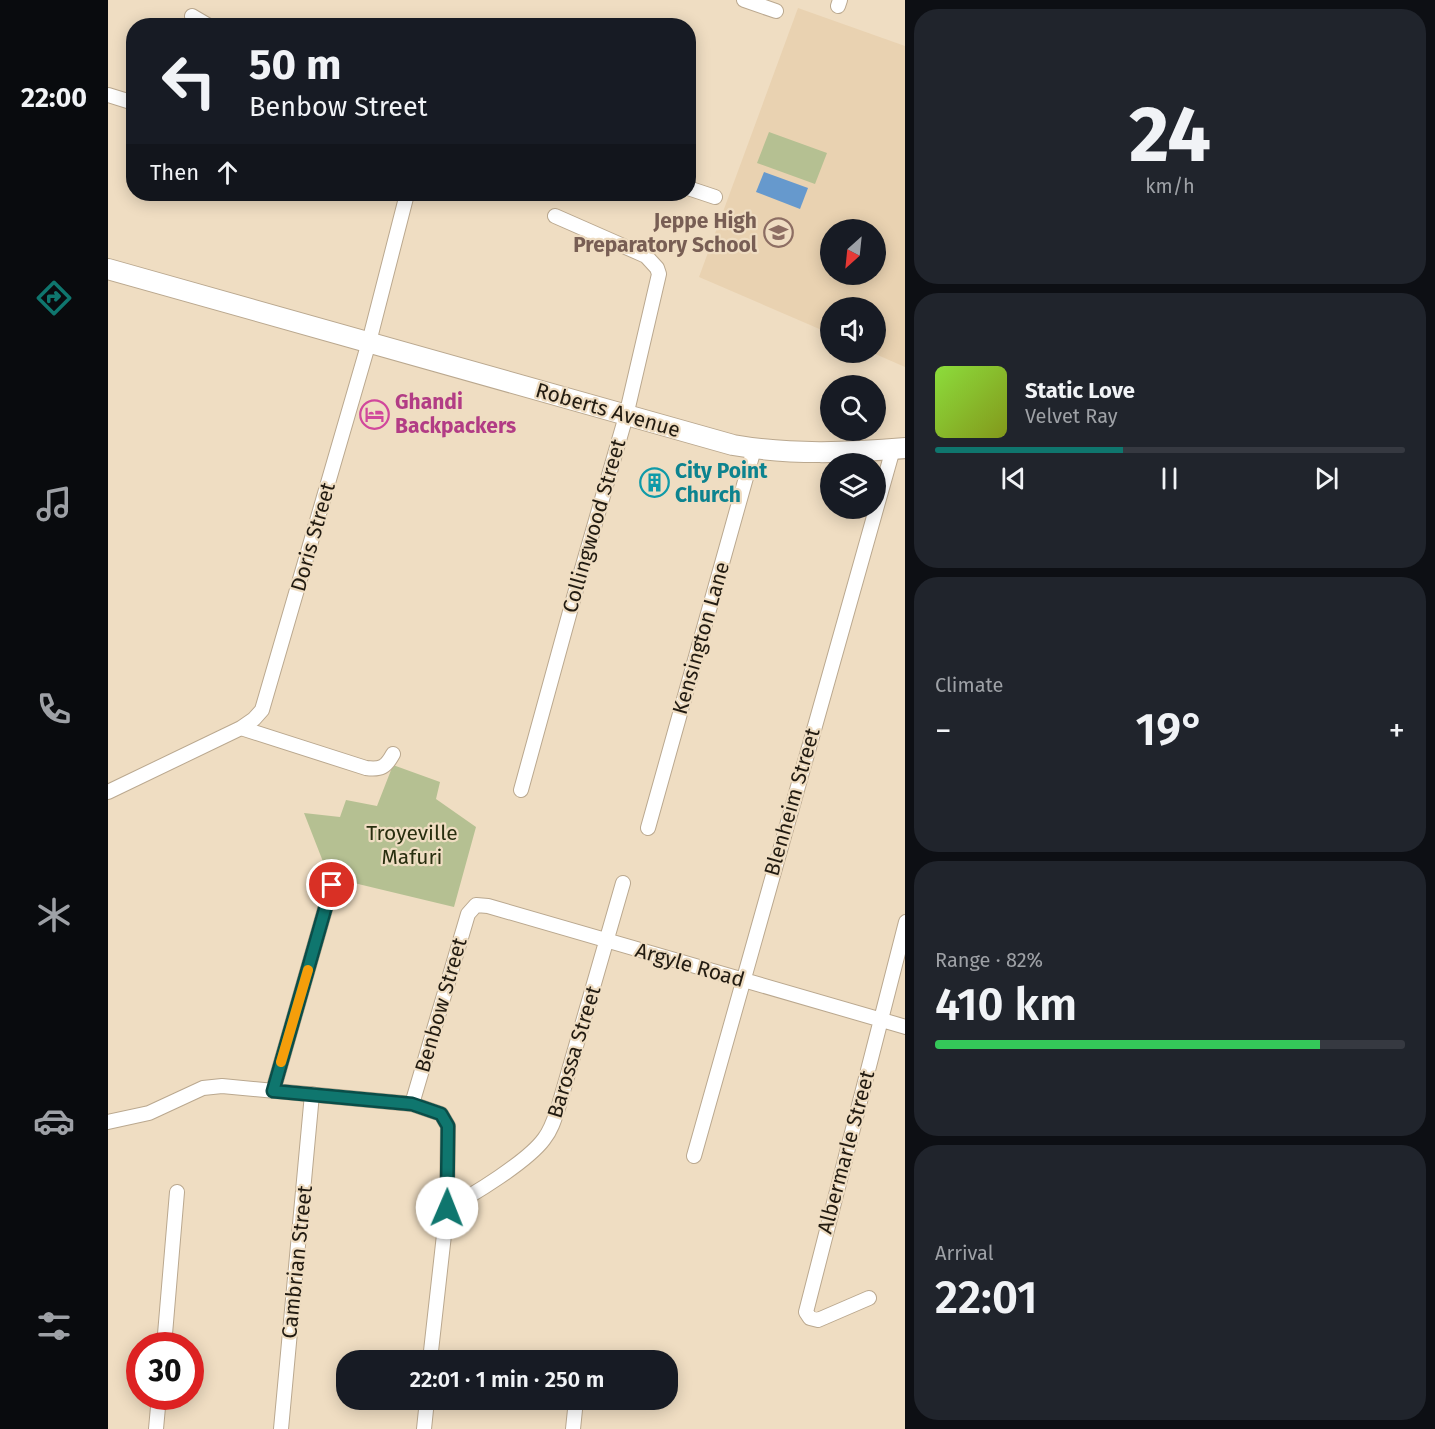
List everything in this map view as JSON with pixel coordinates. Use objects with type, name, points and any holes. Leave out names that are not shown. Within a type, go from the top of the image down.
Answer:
[{"type":"main road","name":"Roberts Avenue","points":[[109,274],[369,342],[733,445],[799,452],[899,449]]},
{"type":"street","points":[[744,0],[776,11]]},
{"type":"street","points":[[108,95],[126,101]]},
{"type":"street","points":[[696,191],[715,197]]},
{"type":"street","name":"Doris Street","points":[[108,792],[241,728],[254,720],[262,711],[369,342],[405,201]]},
{"type":"street","name":"Collingwood Street","points":[[521,790],[576,586],[626,416],[659,274],[657,268],[646,256],[555,216]]},
{"type":"street","name":"Kensington Lane","points":[[648,828],[754,449]]},
{"type":"street","name":"Blenheim Street","points":[[694,1156],[743,980],[899,449]]},
{"type":"street","points":[[241,728],[366,768],[380,769],[387,765],[393,754]]},
{"type":"street","name":"Barossa Street","points":[[447,1208],[525,1158],[543,1141],[549,1131],[559,1105],[623,883]]},
{"type":"street","points":[[273,1091],[332,885]]},
{"type":"street","name":"Benbow Street","points":[[412,1104],[468,914],[476,905],[499,910]]},
{"type":"street","name":"Argyle Road","points":[[499,910],[905,1027]]},
{"type":"street","name":"Albermarle Street","points":[[869,1298],[818,1320],[810,1318],[806,1312],[905,926]]},
{"type":"street","points":[[108,1122],[149,1113],[203,1088],[222,1086],[412,1104],[441,1114],[448,1126],[447,1208],[431,1350]]},
{"type":"street","name":"Cambrian Street","points":[[280,1429],[312,1094]]},
{"type":"street","points":[[165,1332],[177,1192]]},
{"type":"street","points":[[156,1429],[158,1410]]},
{"type":"street","points":[[424,1429],[426,1410]]},
{"type":"street","points":[[573,1429],[575,1410]]},
{"type":"shaded area","points":[[798,8],[905,46],[905,367],[886,359],[886,297],[820,297],[820,329],[699,277]]},
{"type":"green space","points":[[769,132],[827,153],[815,184],[757,163]]},
{"type":"green space","name":"Troyeville Mafuri","points":[[393,765],[440,782],[436,799],[476,827],[454,907],[329,877],[304,813],[340,817],[346,800],[377,806]]},
{"type":"water","points":[[764,172],[808,188],[800,209],[756,192]]},
{"type":"slow traffic","points":[[281,1062],[308,970]]},
{"type":"place","name":"Jeppe High Preparatory School","points":[[778,233]]},
{"type":"place","name":"Ghandi Backpackers","points":[[374,414]]},
{"type":"place","name":"City Point Church","points":[[654,483]]},
{"type":"route","points":[[332,885],[273,1091],[412,1104],[441,1114],[448,1126],[447,1208]]}]
